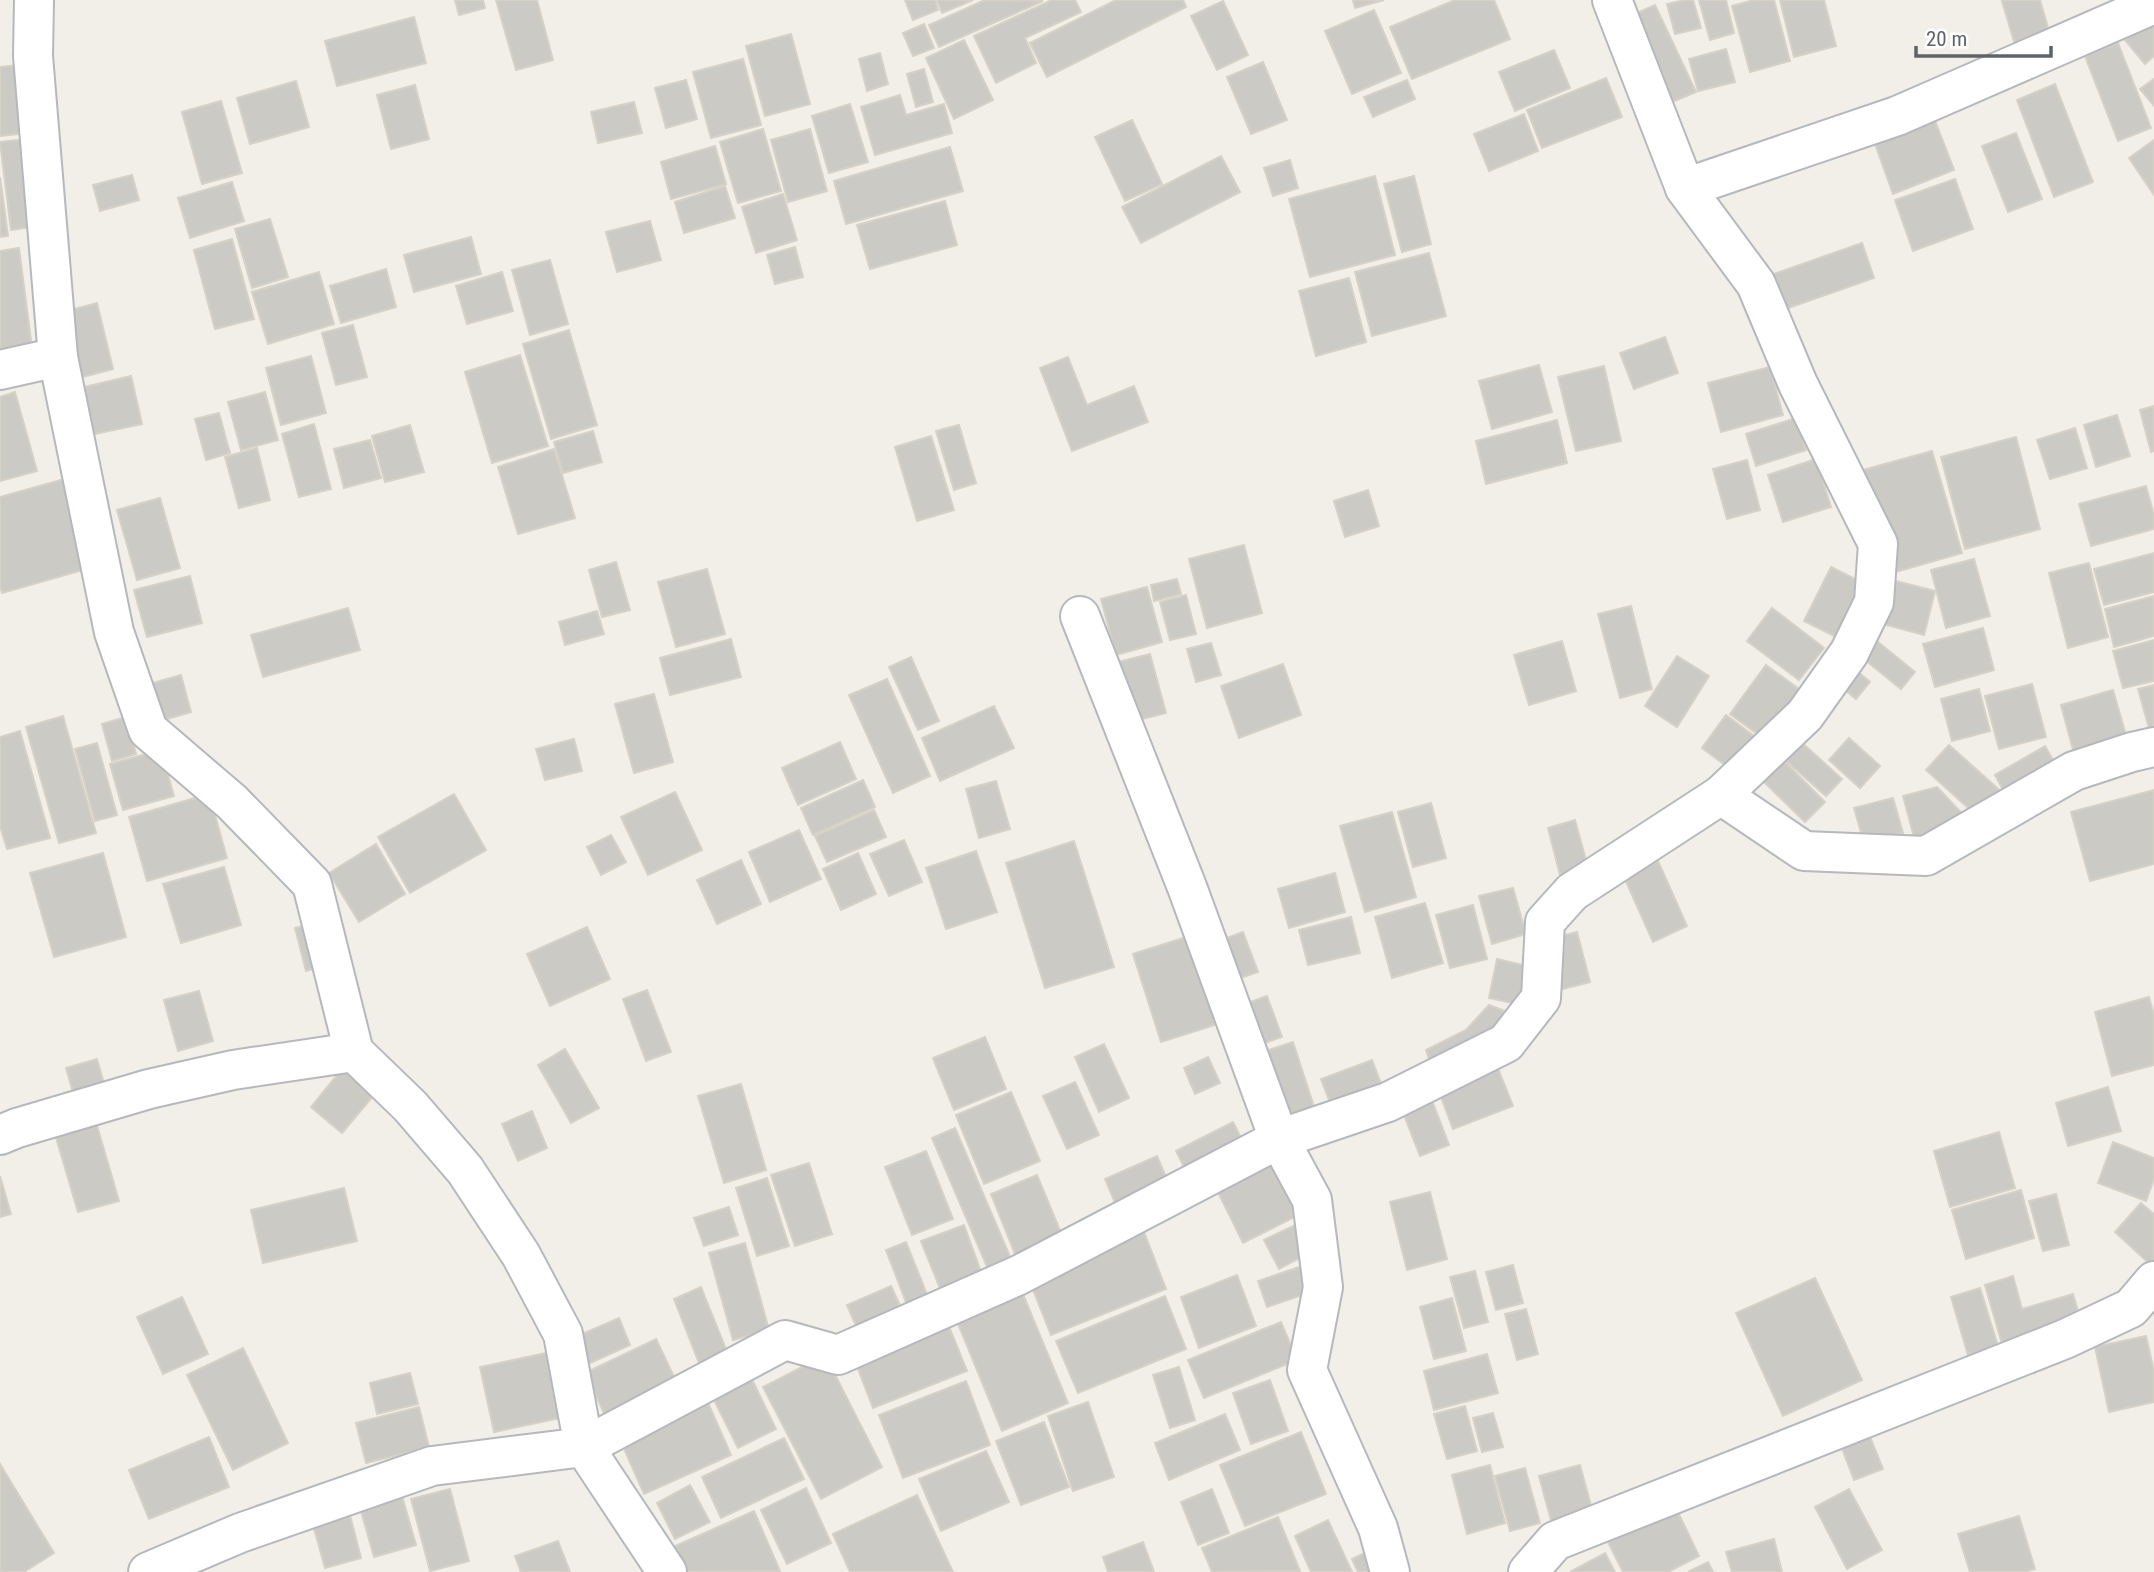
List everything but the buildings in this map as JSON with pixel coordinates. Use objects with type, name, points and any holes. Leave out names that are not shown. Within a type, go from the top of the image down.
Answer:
[{"type":"street","points":[[34,0],[33,56],[58,357],[114,632],[148,730],[232,802],[312,884],[354,1052],[410,1106],[465,1170],[521,1255],[563,1334],[584,1447],[667,1572]]},
{"type":"street","points":[[148,1572],[240,1533],[432,1466],[584,1447],[785,1340],[838,1355],[1019,1275],[1279,1139],[1388,1101],[1506,1043],[1541,998],[1545,922],[1573,892],[1721,795],[1805,715],[1849,653],[1874,603],[1878,544],[1798,384],[1756,284],[1685,188],[1612,0]]},
{"type":"street","points":[[1685,188],[1897,116],[2154,4]]},
{"type":"street","points":[[0,370],[58,357]]},
{"type":"street","points":[[1080,616],[1186,887],[1279,1139],[1312,1200],[1323,1287],[1307,1370],[1378,1528],[1390,1572]]},
{"type":"street","points":[[1721,795],[1804,851],[1926,856],[2074,771],[2132,751],[2154,747]]},
{"type":"street","points":[[0,1135],[149,1089],[233,1070],[354,1052]]},
{"type":"street","points":[[1528,1572],[1555,1541],[2065,1339],[2131,1308],[2154,1281]]}]
